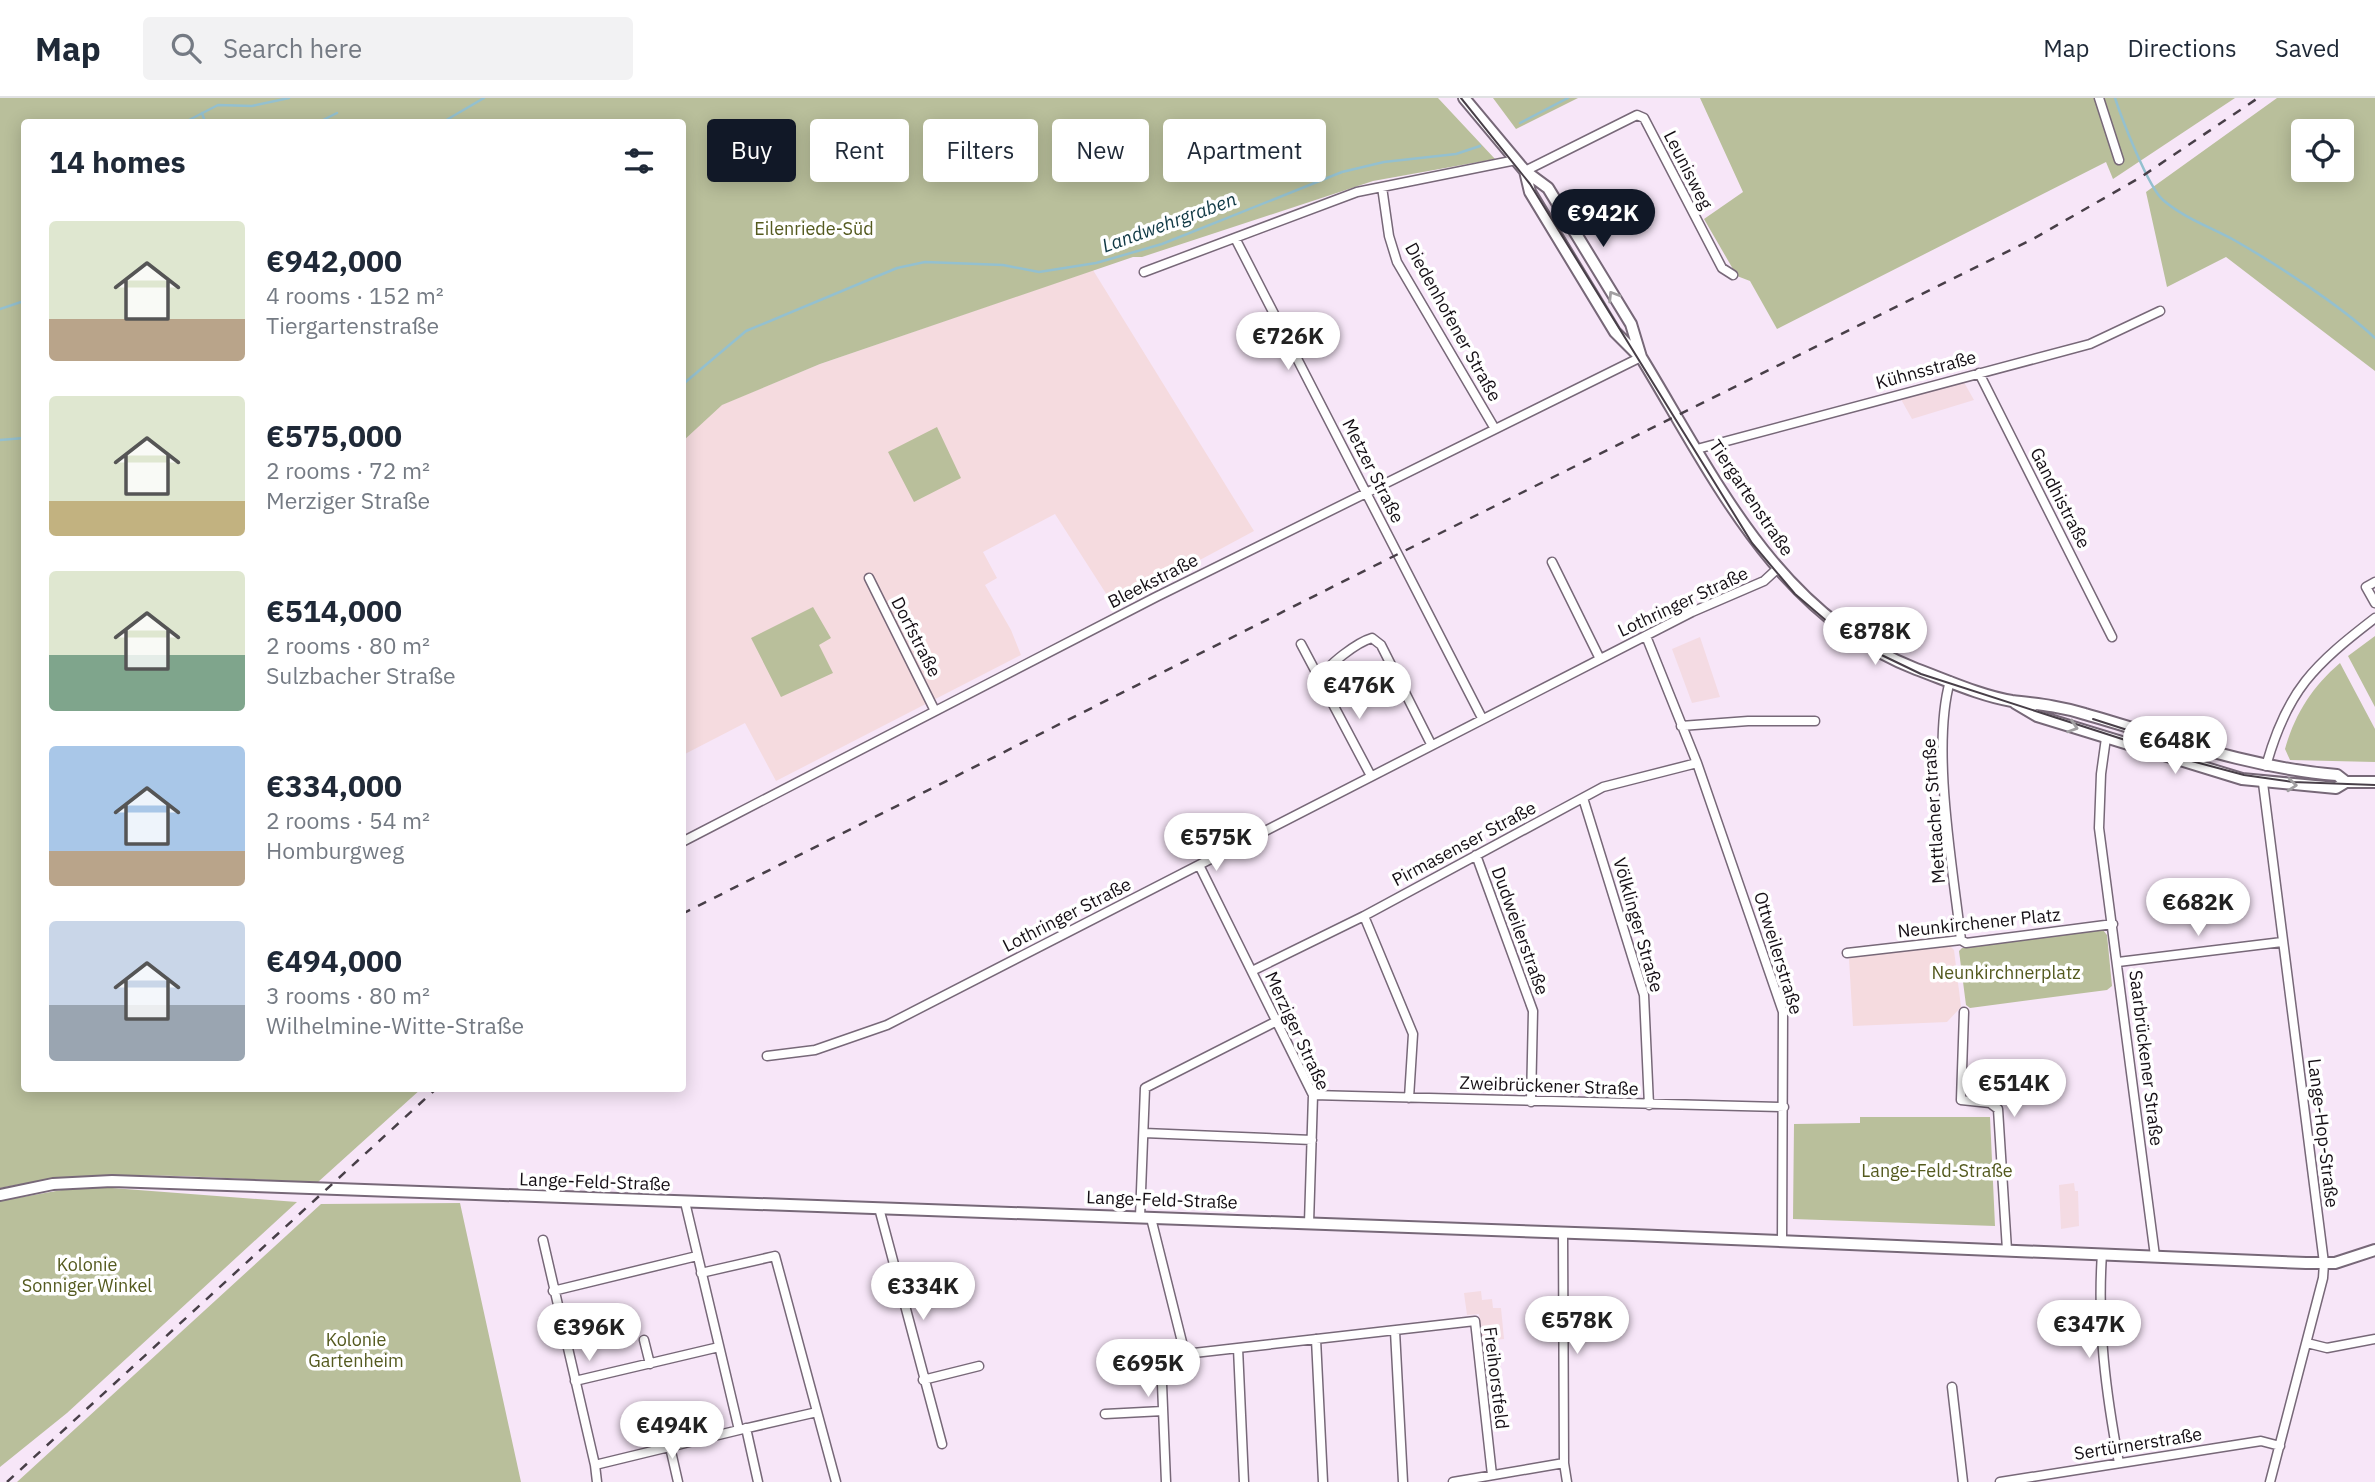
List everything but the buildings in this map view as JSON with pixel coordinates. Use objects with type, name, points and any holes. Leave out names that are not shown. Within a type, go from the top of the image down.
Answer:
[{"type":"street","points":[[1464,98],[1525,171]]},
{"type":"street","points":[[2098,98],[2119,160]]},
{"type":"street","name":"Leunisweg","points":[[1525,171],[1637,115],[1644,118],[1722,268],[1733,275]]},
{"type":"street","points":[[1144,272],[1357,192],[1516,160]]},
{"type":"street","name":"Tiergartenstraße","points":[[1525,171],[1530,192],[1612,328],[1641,358],[1753,538],[1777,569],[1832,622],[1865,644],[1915,668],[2011,701],[2037,716],[2106,738],[2263,783],[2336,788],[2346,782],[2375,782]]},
{"type":"street","name":"Tiergartenstraße","points":[[1525,171],[1548,188],[1633,328],[1641,358]]},
{"type":"street","name":"Diedenhofener Straße","points":[[1382,187],[1389,236],[1397,262],[1495,429]]},
{"type":"street","name":"Metzer Straße","points":[[1235,238],[1482,718]]},
{"type":"street","name":"Kühnsstraße","points":[[1697,449],[2090,344],[2160,311]]},
{"type":"street","name":"Bleekstraße","points":[[686,840],[935,710],[1641,358]]},
{"type":"street","name":"Gandhistraße","points":[[1979,373],[2112,637]]},
{"type":"street","points":[[1552,562],[1600,659]]},
{"type":"street","name":"Lothringer Straße","points":[[767,1056],[815,1050],[887,1025],[1482,718],[1692,612],[1764,581],[1777,569]]},
{"type":"street","name":"Dorfstraße","points":[[869,578],[935,710]]},
{"type":"street","points":[[2375,582],[2366,587],[2375,603]]},
{"type":"street","points":[[2263,783],[2283,713],[2294,695],[2324,658],[2375,618]]},
{"type":"street","name":"Ottweilerstraße","points":[[1646,636],[1697,763],[1783,1012],[1782,1242]]},
{"type":"street","points":[[1321,679],[1323,674],[1339,661],[1372,638],[1381,645],[1431,744]]},
{"type":"street","points":[[1301,644],[1371,776]]},
{"type":"street","name":"Mettlacher Straße","points":[[1950,681],[1946,694],[1944,758],[1948,828],[1961,940]]},
{"type":"street","name":"Tiergartenstraße","points":[[2011,701],[2042,702],[2266,766],[2337,775],[2346,782]]},
{"type":"street","points":[[1681,726],[1758,720],[1815,721]]},
{"type":"street","name":"Saarbrückener Straße","points":[[2106,738],[2101,774],[2099,828],[2155,1256]]},
{"type":"street","name":"Pirmasenser Straße","points":[[1252,971],[1364,916],[1604,787],[1697,763]]},
{"type":"street","name":"Lange-Hop-Straße","points":[[2263,783],[2324,1263],[2323,1278],[2307,1343],[2270,1482]]},
{"type":"street","name":"Völklinger Straße","points":[[1583,797],[1644,995],[1649,1105]]},
{"type":"street","name":"Dudweilerstraße","points":[[1476,855],[1533,1010],[1531,1102]]},
{"type":"street","name":"Merziger Straße","points":[[1199,865],[1313,1095],[1309,1223]]},
{"type":"street","points":[[1364,916],[1413,1034],[1409,1098]]},
{"type":"street","name":"Neunkirchener Platz","points":[[1847,953],[1961,940],[1966,943],[2113,924]]},
{"type":"street","points":[[2118,962],[2282,942]]},
{"type":"street","points":[[1964,1012],[1961,1100],[1990,1103],[1998,1109],[2007,1250]]},
{"type":"street","points":[[1185,1354],[1146,1217],[1145,1088],[1275,1022]]},
{"type":"street","name":"Zweibrückener Straße","points":[[1313,1095],[1784,1107]]},
{"type":"street","points":[[1144,1133],[1312,1140]]},
{"type":"street","name":"Lange-Feld-Straße","points":[[0,1195],[53,1184],[112,1181],[1309,1223],[2324,1263],[2375,1250]]},
{"type":"street","points":[[685,1202],[719,1347],[758,1482]]},
{"type":"street","points":[[879,1208],[942,1444]]},
{"type":"street","points":[[1563,1233],[1564,1463],[1567,1482]]},
{"type":"street","points":[[543,1240],[597,1482]]},
{"type":"street","points":[[2102,1254],[2107,1398],[2119,1463]]},
{"type":"street","points":[[553,1291],[697,1256]]},
{"type":"street","points":[[701,1273],[775,1256],[836,1482]]},
{"type":"street","name":"Freihorstfeld","points":[[1122,1359],[1161,1359],[1475,1321],[1492,1475]]},
{"type":"street","points":[[1395,1331],[1403,1482]]},
{"type":"street","points":[[1316,1339],[1323,1482]]},
{"type":"street","points":[[2307,1343],[2327,1348],[2375,1339]]},
{"type":"street","points":[[644,1340],[650,1364]]},
{"type":"street","points":[[575,1381],[719,1347]]},
{"type":"street","points":[[1238,1348],[1244,1482]]},
{"type":"street","points":[[1161,1359],[1166,1482]]},
{"type":"street","points":[[923,1380],[979,1366]]},
{"type":"street","points":[[1952,1387],[1963,1482]]},
{"type":"street","points":[[1105,1414],[1163,1411]]},
{"type":"street","points":[[595,1465],[817,1412]]},
{"type":"street","name":"Sertürnerstraße","points":[[2000,1482],[2261,1441],[2280,1446]]},
{"type":"street","points":[[670,1447],[678,1482]]},
{"type":"street","points":[[1453,1482],[1564,1463]]},
{"type":"shaded area","points":[[1093,270],[1254,531],[1114,606],[1055,514],[983,552],[997,578],[985,585],[1011,630],[1021,655],[776,781],[745,723],[686,753],[686,437],[721,405],[820,364]]},
{"type":"shaded area","points":[[1961,377],[1974,400],[1912,419],[1898,394]]},
{"type":"shaded area","points":[[1700,637],[1720,697],[1692,703],[1672,649]]},
{"type":"shaded area","points":[[1949,945],[1954,950],[1961,1007],[1947,1022],[1853,1026],[1849,959],[1852,956]]},
{"type":"shaded area","points":[[2074,1183],[2075,1191],[2078,1191],[2079,1226],[2061,1229],[2059,1185]]},
{"type":"shaded area","points":[[1481,1291],[1482,1300],[1492,1299],[1493,1308],[1501,1308],[1504,1339],[1482,1341],[1479,1314],[1467,1315],[1464,1293]]},
{"type":"green space","name":"Eilenriede-Süd","points":[[0,98],[1438,98],[1495,159],[1373,181],[1142,257],[1133,257],[820,364],[722,405],[686,438],[686,119],[21,119],[21,1092],[418,1092],[318,1182],[158,1176],[79,1177],[0,1188]]},
{"type":"green space","points":[[1493,98],[1578,98],[1516,129]]},
{"type":"green space","points":[[1700,98],[2235,98],[2113,179],[2106,162],[1777,329],[1750,281],[1737,276],[1704,219],[1743,192]]},
{"type":"green space","points":[[2277,98],[2375,98],[2375,371],[2226,257],[2167,287],[2146,192]]},
{"type":"green space","points":[[937,427],[961,478],[914,502],[888,452]]},
{"type":"green space","points":[[813,607],[831,638],[819,645],[833,673],[781,697],[751,638]]},
{"type":"green space","points":[[2375,636],[2375,707],[2348,656]]},
{"type":"green space","points":[[2340,663],[2375,729],[2375,762],[2290,760],[2285,749],[2299,713],[2321,682]]},
{"type":"green space","name":"Neunkirchnerplatz","points":[[2103,930],[2107,935],[2112,986],[2107,990],[1970,1008],[1966,1005],[1959,951],[1962,948]]},
{"type":"green space","name":"Lange-Feld-Straße","points":[[1860,1117],[1990,1117],[1995,1226],[1793,1219],[1794,1124],[1860,1123]]},
{"type":"green space","name":"Kolonie Sonniger Winkel","points":[[73,1188],[112,1188],[297,1202],[67,1413],[0,1467],[0,1201]]},
{"type":"green space","name":"Kolonie Gartenheim","points":[[460,1203],[521,1482],[17,1482],[321,1204]]},
{"type":"waterway","points":[[191,119],[218,105],[252,106],[289,98]]},
{"type":"waterway","points":[[448,119],[484,98]]},
{"type":"waterway","name":"Landwehrgraben","points":[[1520,123],[1568,98]]},
{"type":"waterway","points":[[2115,98],[2143,168],[2163,200],[2288,273],[2344,312],[2375,338]]},
{"type":"waterway","points":[[202,113],[204,119]]},
{"type":"waterway","points":[[325,119],[337,113]]},
{"type":"waterway","name":"Landwehrgraben","points":[[686,382],[746,331],[897,268],[925,262],[1003,265],[1039,272],[1096,263],[1162,244],[1342,172],[1384,162],[1456,154],[1480,146]]},
{"type":"waterway","points":[[0,309],[21,302]]},
{"type":"waterway","name":"Landwehrgraben","points":[[0,440],[21,438]]},
{"type":"tram line","points":[[1461,98],[1530,184],[1752,543],[1795,594],[1829,623],[1867,648],[1921,674],[2184,759],[2244,775],[2293,782],[2375,785]]},
{"type":"tram line","points":[[2093,719],[2199,753]]},
{"type":"railway","points":[[686,912],[2033,239],[2141,177],[2258,98]]},
{"type":"railway","points":[[7,1482],[433,1092]]}]
